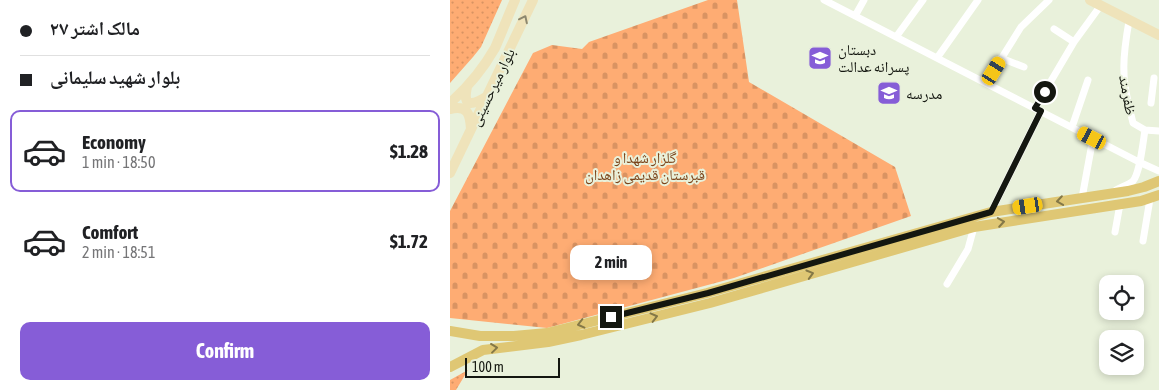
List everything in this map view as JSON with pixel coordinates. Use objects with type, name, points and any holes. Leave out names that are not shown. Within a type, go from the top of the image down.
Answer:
[{"type":"main road","name":"بلوار میرحسینی","points":[[450,103],[467,87],[484,66],[495,47],[515,0]]},
{"type":"main road","name":"بلوار میرحسینی","points":[[450,173],[533,0]]},
{"type":"main road","points":[[1090,0],[1159,35]]},
{"type":"main road","points":[[467,87],[466,100],[473,104],[487,96]]},
{"type":"main road","points":[[450,109],[458,107],[468,113],[471,130]]},
{"type":"main road","points":[[450,331],[480,336],[547,334],[708,293],[991,212],[1128,191],[1144,187],[1159,180]]},
{"type":"main road","points":[[450,367],[483,350],[581,336],[710,303],[974,227],[1155,197]]},
{"type":"street","points":[[824,0],[1159,171]]},
{"type":"street","points":[[855,16],[864,0]]},
{"type":"street","points":[[896,37],[923,0]]},
{"type":"street","points":[[937,58],[978,0]]},
{"type":"street","points":[[986,83],[1021,27],[1048,0]]},
{"type":"street","points":[[991,212],[1038,110],[1074,42],[1100,5]]},
{"type":"street","name":"ظفرمند","points":[[1099,196],[1125,186],[1133,181],[1138,172],[1145,130],[1133,123],[1128,105],[1124,73],[1129,21]]},
{"type":"street","points":[[1054,29],[1074,42]]},
{"type":"street","points":[[1001,58],[1024,67]]},
{"type":"street","points":[[1152,103],[1154,78]]},
{"type":"street","points":[[1072,128],[1088,80]]},
{"type":"street","points":[[1145,130],[1159,131]]},
{"type":"street","points":[[1082,198],[1092,138]]},
{"type":"street","points":[[1143,241],[1155,197]]},
{"type":"street","points":[[1115,232],[1120,204]]},
{"type":"street","points":[[947,284],[968,249],[974,227]]},
{"type":"green space","points":[[450,0],[502,0],[481,47],[450,83]]},
{"type":"green space","name":"گلزار شهدا و قبرستان قدیمی زاهدان","points":[[708,0],[737,0],[749,82],[895,167],[911,216],[734,278],[547,328],[450,318],[450,211],[533,53],[552,45],[582,49],[589,42]]},
{"type":"green space","points":[[468,370],[456,390],[450,390],[450,380]]},
{"type":"place","name":"دبستان پسرانه عدالت","points":[[820,58]]},
{"type":"place","name":"مدرسه","points":[[889,93]]},
{"type":"route","points":[[611,317],[708,293],[991,212],[1041,111],[1035,108],[1045,92]]}]
